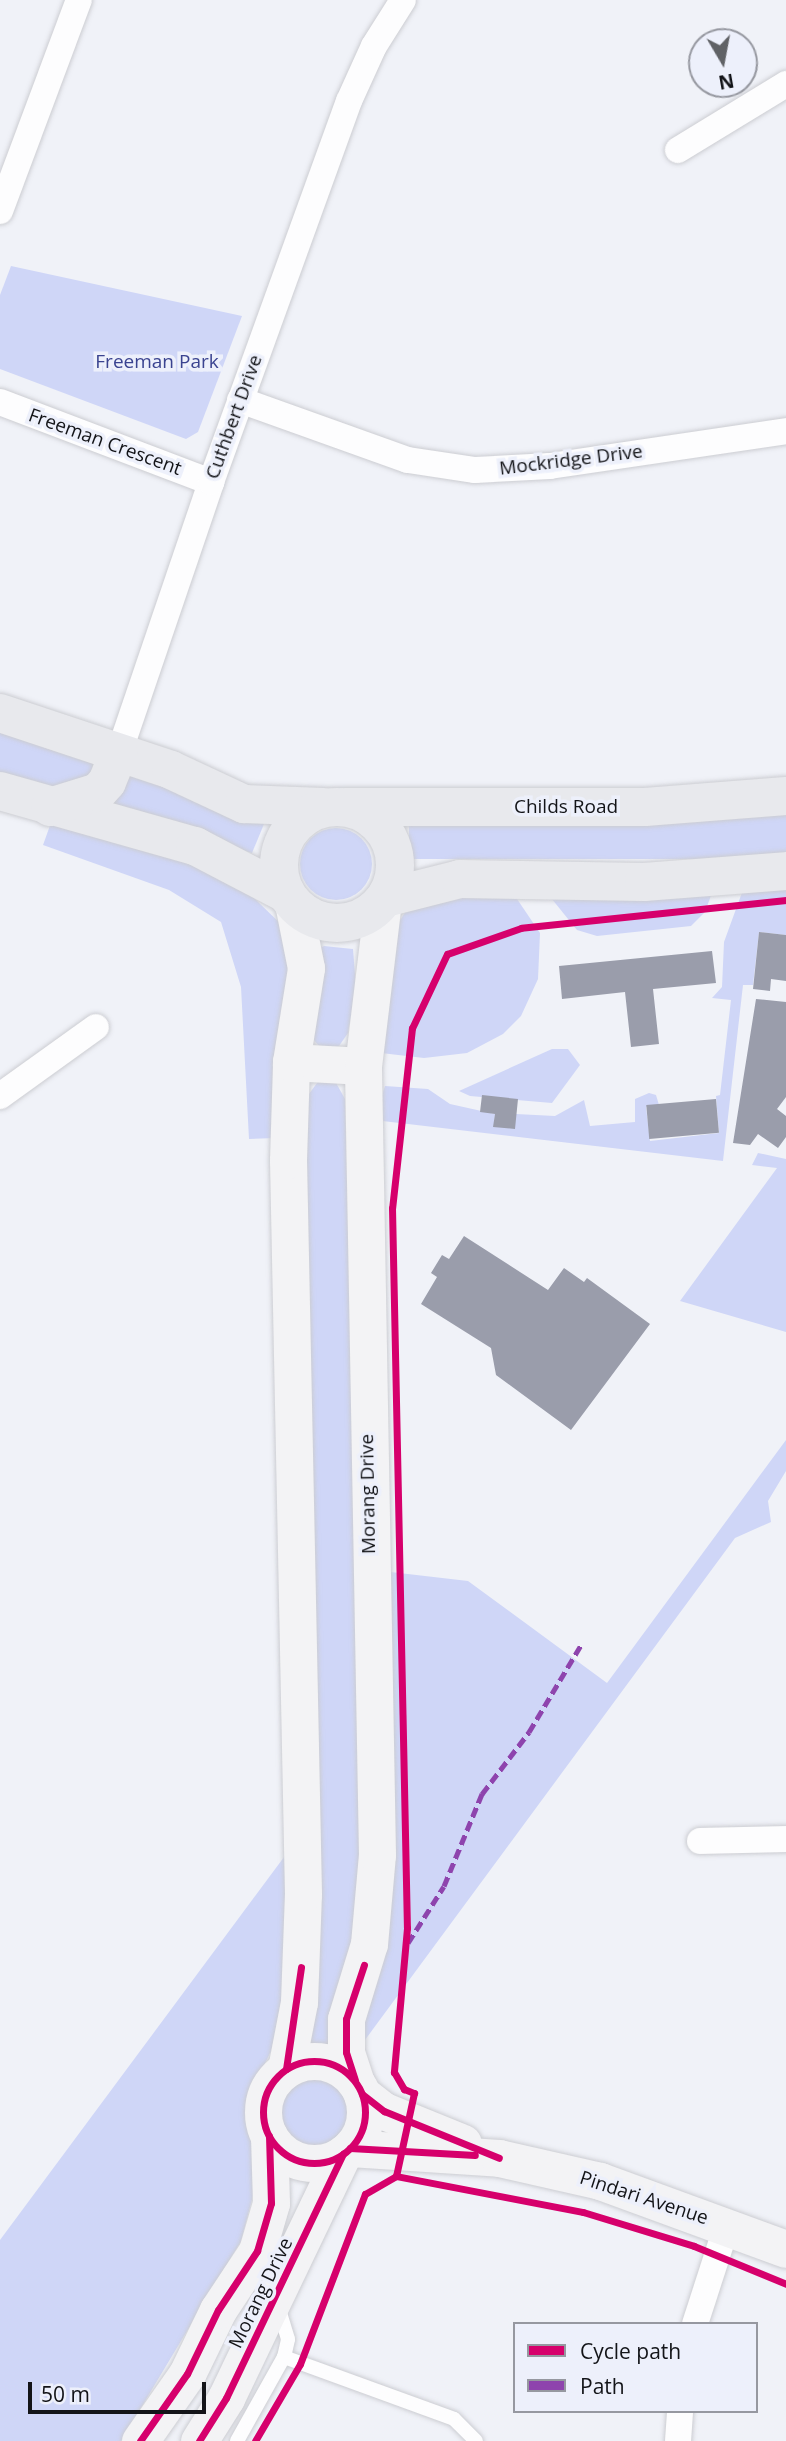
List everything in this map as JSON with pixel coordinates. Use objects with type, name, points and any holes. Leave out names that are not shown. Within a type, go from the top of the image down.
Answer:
[{"type":"main road","name":"Childs Road","points":[[0,713],[171,770],[244,804],[335,807],[645,807],[786,796]]},
{"type":"main road","name":"Cuthbert Drive","points":[[50,807],[98,792],[107,782],[119,752]]},
{"type":"main road","points":[[0,791],[195,846],[289,898],[314,918],[339,923],[356,920],[384,899],[460,879],[644,882],[786,871]]},
{"type":"main road","points":[[286,2069],[317,2061],[346,2071],[359,2088],[364,2123],[346,2151],[323,2161],[302,2162],[283,2152],[268,2136],[263,2106],[267,2092],[286,2069],[299,2002],[303,1907],[288,1160],[291,1062],[306,968],[279,858],[284,840],[301,819],[335,807],[372,818],[391,841],[394,870],[384,899]]},
{"type":"main road","name":"Morang Drive","points":[[359,2088],[346,2052],[346,2019],[369,1944],[377,1855],[363,1066],[369,985],[384,899]]},
{"type":"main road","points":[[291,1062],[363,1066]]},
{"type":"main road","name":"Pindari Avenue","points":[[359,2088],[391,2114],[499,2158],[600,2182],[727,2225],[786,2249]]},
{"type":"main road","name":"Morang Drive","points":[[140,2441],[187,2374],[218,2310],[257,2250],[271,2203],[268,2136]]},
{"type":"main road","name":"Morang Drive","points":[[199,2441],[226,2398],[346,2151]]},
{"type":"main road","name":"Pindari Avenue","points":[[346,2151],[499,2158]]},
{"type":"street","points":[[0,211],[79,0]]},
{"type":"street","name":"Cuthbert Drive","points":[[119,752],[240,400],[349,102],[374,47],[403,0]]},
{"type":"street","points":[[678,150],[786,84]]},
{"type":"street","name":"Mockridge Drive","points":[[240,400],[408,460],[475,470],[550,466],[786,431]]},
{"type":"street","name":"Freeman Crescent","points":[[0,402],[211,482]]},
{"type":"street","points":[[0,1096],[96,1027]]},
{"type":"street","points":[[700,1840],[786,1839]]},
{"type":"street","points":[[696,2322],[727,2225]]},
{"type":"street","points":[[678,2441],[680,2413]]},
{"type":"lane","points":[[237,2441],[284,2357],[288,2339],[276,2298]]},
{"type":"lane","points":[[284,2357],[454,2419],[476,2441]]},
{"type":"green space","name":"Freeman Park","points":[[11,266],[242,316],[198,432],[186,439],[0,369],[0,295]]},
{"type":"green space","points":[[0,728],[100,766],[72,791],[0,779]]},
{"type":"green space","points":[[133,775],[264,824],[252,853],[94,804]]},
{"type":"green space","points":[[409,809],[786,809],[786,859],[409,859]]},
{"type":"green space","points":[[52,820],[157,847],[251,895],[286,929],[291,941],[276,1138],[249,1139],[241,987],[221,922],[169,890],[43,845]]},
{"type":"green space","points":[[343,828],[362,838],[370,850],[370,878],[362,890],[350,898],[329,900],[310,890],[302,878],[300,857],[310,838],[322,830]]},
{"type":"green space","points":[[786,883],[786,935],[759,932],[753,985],[743,985],[723,1161],[374,1120],[385,1086],[428,1089],[450,1104],[495,1114],[494,1126],[516,1114],[555,1116],[584,1100],[590,1126],[635,1122],[635,1099],[649,1093],[656,1095],[659,1105],[646,1107],[650,1141],[719,1133],[716,1096],[720,1095],[731,1000],[712,998],[722,987],[724,942],[744,887]]},
{"type":"green space","points":[[713,890],[705,912],[691,926],[597,936],[577,930],[547,893]]},
{"type":"green space","points":[[513,893],[540,933],[538,979],[521,1016],[503,1034],[467,1053],[424,1058],[381,1053],[397,925],[406,911],[422,899]]},
{"type":"green space","points":[[324,946],[353,949],[356,987],[348,1033],[339,1046],[322,1049],[311,1037],[320,948]]},
{"type":"green space","points":[[552,1049],[568,1049],[580,1065],[552,1103],[470,1096],[459,1091]]},
{"type":"green space","points":[[320,1079],[335,1081],[345,1099],[364,1888],[330,2046],[310,2043],[306,1098]]},
{"type":"green space","points":[[758,1153],[786,1159],[786,1332],[680,1301],[777,1168],[752,1165]]},
{"type":"green space","points":[[786,1440],[786,1471],[768,1501],[771,1522],[735,1538],[362,2044],[382,1571],[468,1581],[607,1683]]},
{"type":"green space","points":[[290,1849],[291,1948],[272,2049],[248,2098],[256,2184],[241,2241],[121,2441],[0,2441],[0,2240]]},
{"type":"green space","points":[[314,2076],[339,2086],[349,2111],[339,2136],[314,2146],[289,2136],[279,2111],[289,2086]]},
{"type":"building","points":[[759,932],[786,935],[786,981],[771,979],[770,991],[753,989]]},
{"type":"building","points":[[712,951],[716,983],[653,989],[659,1044],[631,1047],[625,992],[562,999],[559,966]]},
{"type":"building","points":[[756,999],[786,1002],[786,1097],[777,1109],[786,1116],[786,1137],[778,1148],[758,1134],[750,1145],[733,1143]]},
{"type":"building","points":[[482,1095],[518,1099],[515,1129],[493,1127],[495,1114],[480,1112]]},
{"type":"building","points":[[716,1099],[719,1133],[649,1139],[646,1105]]},
{"type":"building","points":[[464,1236],[548,1290],[564,1268],[584,1282],[587,1278],[650,1324],[571,1430],[496,1375],[491,1348],[421,1304],[437,1277],[431,1273],[442,1255],[449,1259]]},
{"type":"marked path","points":[[408,1943],[444,1886],[482,1794],[529,1732],[581,1645]]},
{"type":"cycle path","points":[[786,900],[521,928],[447,954],[412,1028],[392,1208],[407,1928],[394,2072],[404,2089],[414,2093],[396,2176],[583,2212],[694,2246],[786,2284]]},
{"type":"cycle path","points":[[355,2080],[346,2052],[346,2019],[364,1965]]},
{"type":"cycle path","points":[[286,2069],[301,1967]]},
{"type":"cycle path","points":[[314,2061],[333,2065],[350,2076],[361,2093],[365,2112],[361,2131],[350,2148],[333,2159],[314,2163],[295,2159],[278,2148],[267,2131],[263,2112],[267,2093],[278,2076],[295,2065],[314,2061]]},
{"type":"cycle path","points":[[362,2094],[384,2111],[499,2158]]},
{"type":"cycle path","points":[[140,2441],[187,2374],[218,2310],[257,2251],[271,2203],[269,2136]]},
{"type":"cycle path","points":[[350,2148],[475,2155]]},
{"type":"cycle path","points":[[199,2441],[226,2398],[343,2154]]},
{"type":"cycle path","points":[[255,2441],[300,2364],[365,2194],[396,2176]]}]
